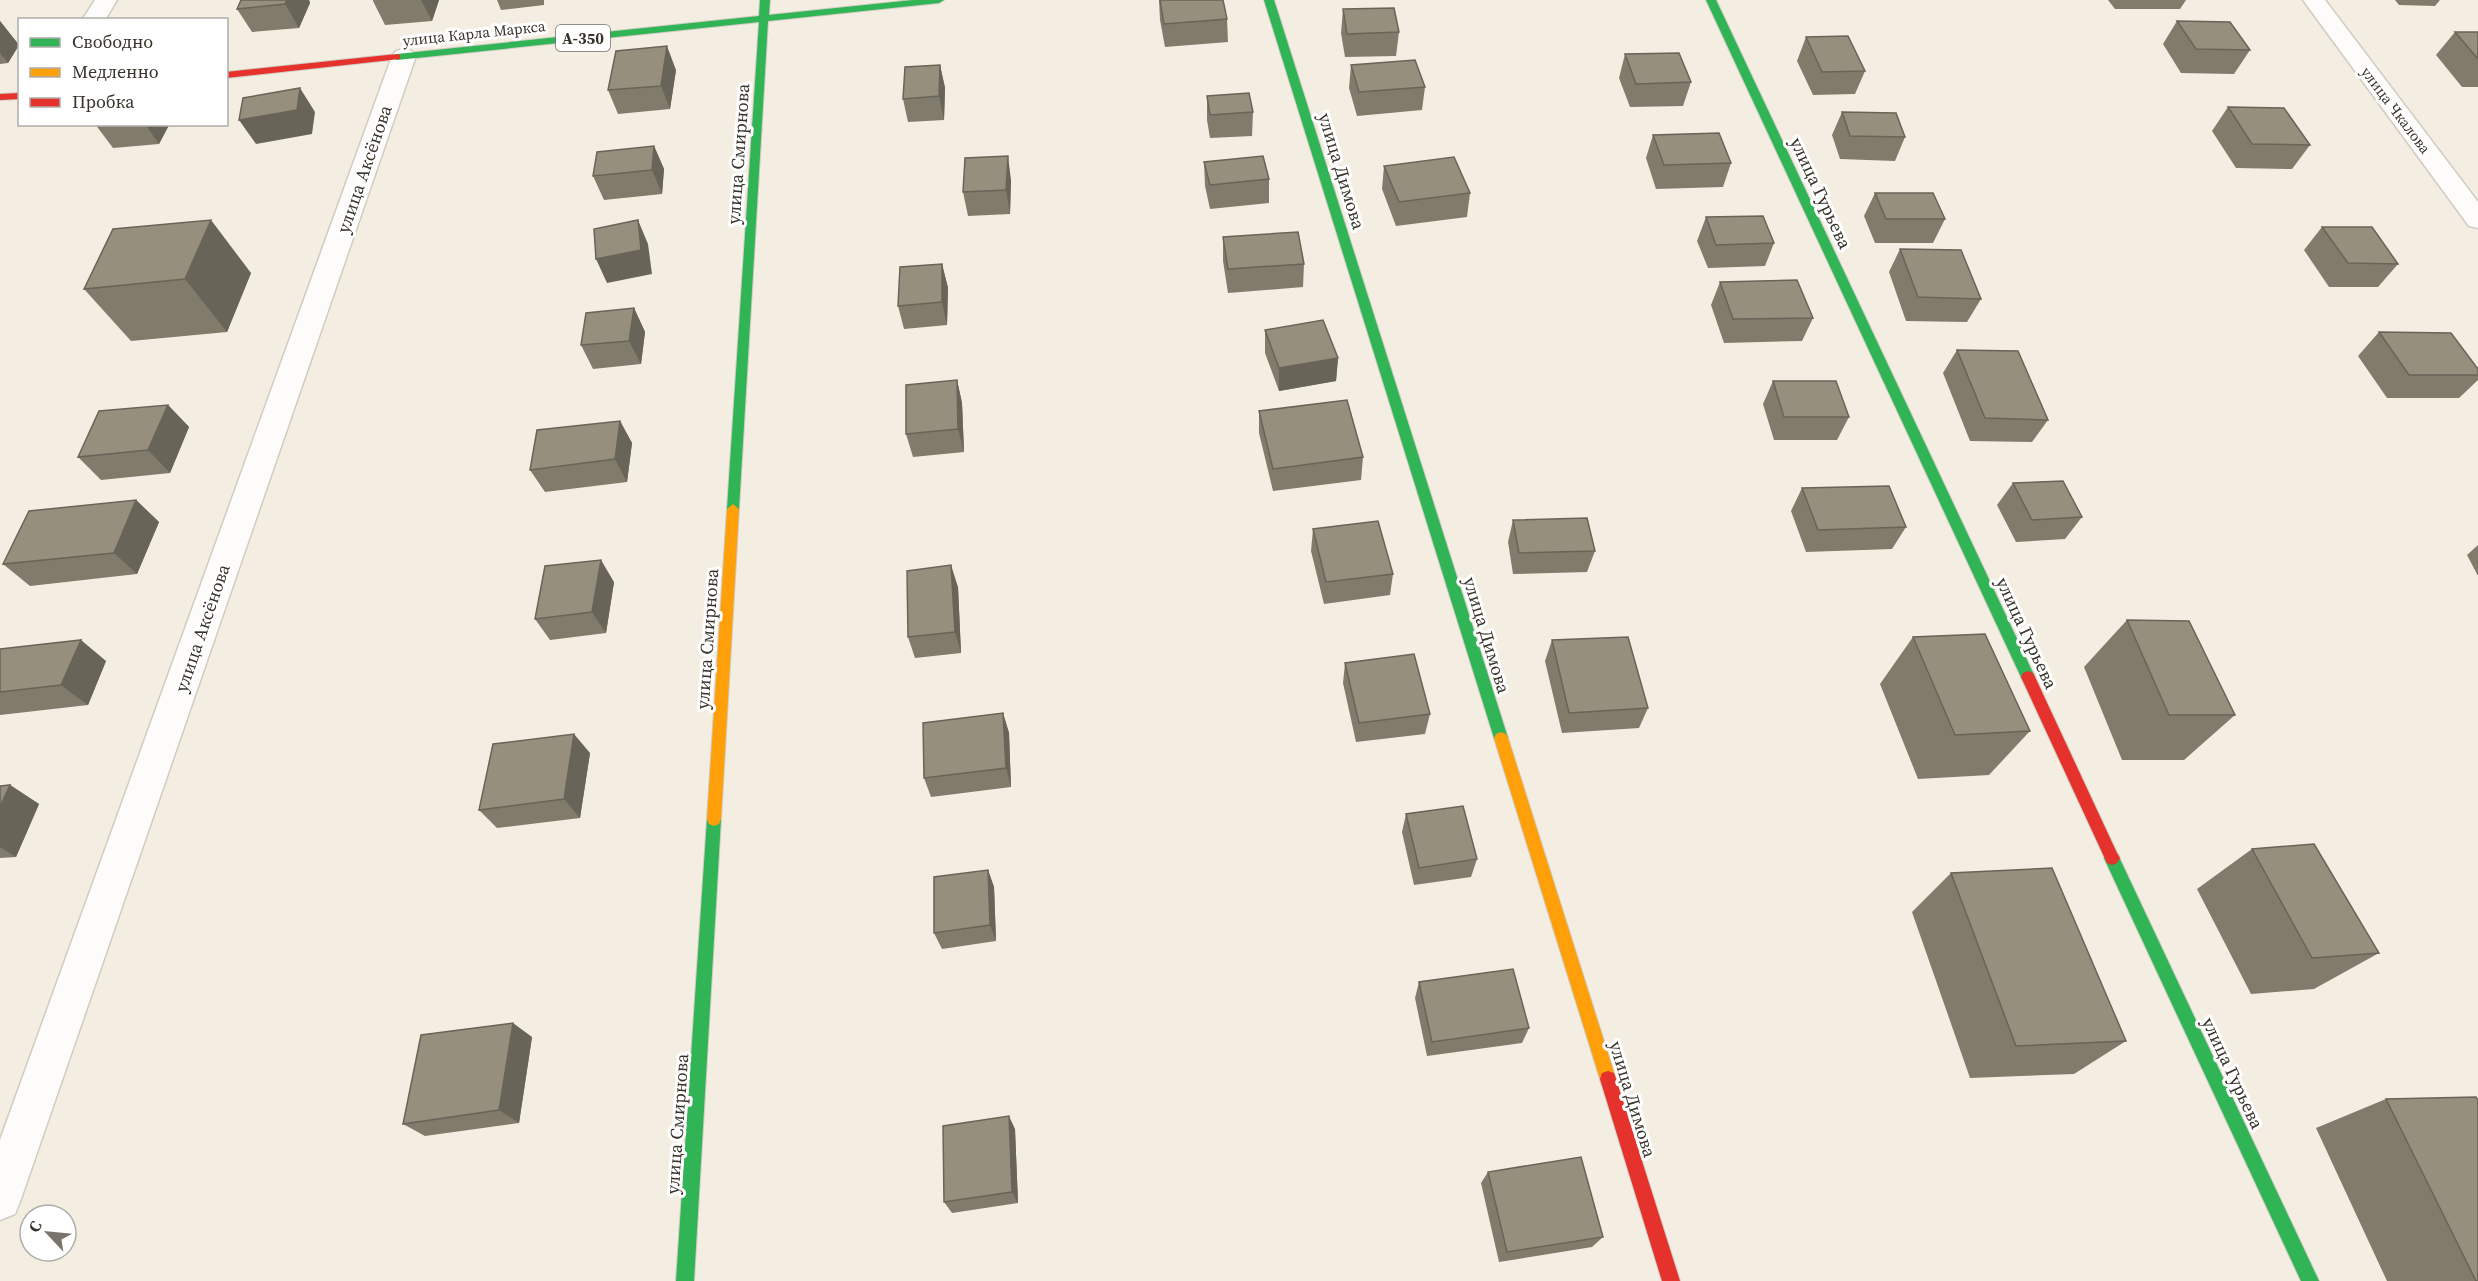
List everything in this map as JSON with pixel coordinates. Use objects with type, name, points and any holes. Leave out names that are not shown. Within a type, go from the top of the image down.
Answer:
[{"type":"main road","name":"улица Смирнова","points":[[685,1281],[765,0]]},
{"type":"main road","name":"улица Карла Маркса","points":[[228,75],[939,0]]},
{"type":"main road","name":"улица Димова","points":[[1269,0],[1671,1281]]},
{"type":"main road","name":"улица Гурьева","points":[[1711,0],[2310,1281]]},
{"type":"main road","points":[[0,98],[18,96]]},
{"type":"street","points":[[94,18],[106,0]]},
{"type":"street","name":"улица Чкалова","points":[[2314,0],[2478,220]]},
{"type":"street","name":"улица Аксёнова","points":[[0,1199],[404,56]]},
{"type":"building","points":[[241,0],[287,0],[285,4],[237,9]]},
{"type":"building","points":[[1160,0],[1223,0],[1227,19],[1164,24]]},
{"type":"building","points":[[1394,8],[1399,32],[1347,34],[1343,9]]},
{"type":"building","points":[[2177,21],[2230,22],[2250,50],[2196,49]]},
{"type":"building","points":[[2455,32],[2478,32],[2478,59]]},
{"type":"building","points":[[1848,36],[1865,71],[1822,72],[1806,37]]},
{"type":"building","points":[[667,46],[661,86],[608,90],[616,51]]},
{"type":"building","points":[[1679,53],[1691,82],[1636,84],[1625,54]]},
{"type":"building","points":[[1415,60],[1425,87],[1359,92],[1351,65]]},
{"type":"building","points":[[940,65],[939,96],[903,99],[905,67]]},
{"type":"building","points":[[300,88],[297,110],[239,120],[243,98]]},
{"type":"building","points":[[1249,93],[1253,112],[1210,115],[1207,96]]},
{"type":"building","points":[[2228,107],[2284,108],[2310,145],[2252,144]]},
{"type":"building","points":[[1842,112],[1896,113],[1905,137],[1850,136]]},
{"type":"building","points":[[1719,133],[1731,163],[1664,165],[1653,135]]},
{"type":"building","points":[[654,146],[652,170],[593,176],[597,152]]},
{"type":"building","points":[[1008,156],[1006,190],[963,192],[965,158]]},
{"type":"building","points":[[1263,156],[1269,179],[1210,185],[1204,162]]},
{"type":"building","points":[[1454,157],[1470,193],[1399,202],[1384,166]]},
{"type":"building","points":[[1875,193],[1933,193],[1945,219],[1886,219]]},
{"type":"building","points":[[1763,216],[1774,243],[1716,245],[1706,217]]},
{"type":"building","points":[[211,220],[185,279],[84,289],[113,229]]},
{"type":"building","points":[[638,220],[641,250],[596,259],[594,229]]},
{"type":"building","points":[[2322,227],[2372,227],[2398,264],[2348,263]]},
{"type":"building","points":[[1298,232],[1304,264],[1228,269],[1223,237]]},
{"type":"building","points":[[1900,249],[1961,250],[1981,299],[1918,297]]},
{"type":"building","points":[[942,264],[942,302],[898,306],[900,267]]},
{"type":"building","points":[[1797,280],[1813,318],[1733,319],[1720,282]]},
{"type":"building","points":[[634,308],[629,341],[581,345],[586,313]]},
{"type":"building","points":[[1323,320],[1338,358],[1279,368],[1265,330]]},
{"type":"building","points":[[2379,332],[2451,333],[2478,369],[2478,375],[2409,375]]},
{"type":"building","points":[[1957,350],[2018,351],[2048,420],[1985,418]]},
{"type":"building","points":[[957,380],[958,429],[906,434],[906,385]]},
{"type":"building","points":[[1773,381],[1836,381],[1849,417],[1784,417]]},
{"type":"building","points":[[1347,400],[1363,457],[1273,469],[1259,411]]},
{"type":"building","points":[[168,405],[148,450],[78,457],[99,411]]},
{"type":"building","points":[[620,421],[615,459],[530,470],[537,430]]},
{"type":"building","points":[[2063,481],[2082,517],[2032,520],[2013,483]]},
{"type":"building","points":[[1889,486],[1906,527],[1818,530],[1802,488]]},
{"type":"building","points":[[136,500],[114,553],[3,564],[29,511]]},
{"type":"building","points":[[1587,518],[1595,551],[1519,553],[1513,520]]},
{"type":"building","points":[[1378,521],[1393,574],[1326,582],[1313,529]]},
{"type":"building","points":[[601,560],[592,612],[535,619],[545,566]]},
{"type":"building","points":[[951,565],[955,632],[908,637],[907,571]]},
{"type":"building","points":[[2127,620],[2189,621],[2235,715],[2169,715]]},
{"type":"building","points":[[1985,634],[2030,731],[1955,735],[1913,637]]},
{"type":"building","points":[[1628,637],[1648,708],[1569,713],[1552,640]]},
{"type":"building","points":[[81,640],[61,685],[0,692],[0,649]]},
{"type":"building","points":[[1414,654],[1430,714],[1359,723],[1345,663]]},
{"type":"building","points":[[1003,713],[1006,768],[924,778],[923,723]]},
{"type":"building","points":[[574,734],[564,799],[479,810],[493,744]]},
{"type":"building","points":[[10,785],[0,807],[0,786]]},
{"type":"building","points":[[1463,806],[1477,859],[1419,868],[1406,814]]},
{"type":"building","points":[[2314,844],[2379,953],[2312,958],[2252,849]]},
{"type":"building","points":[[2052,868],[2126,1041],[2016,1046],[1951,873]]},
{"type":"building","points":[[988,870],[990,925],[934,933],[934,877]]},
{"type":"building","points":[[1513,969],[1529,1028],[1432,1042],[1419,982]]},
{"type":"building","points":[[513,1023],[499,1110],[403,1124],[421,1035]]},
{"type":"building","points":[[2476,1097],[2478,1100],[2478,1281],[2386,1099]]},
{"type":"building","points":[[1009,1116],[1012,1192],[944,1202],[943,1126]]},
{"type":"building","points":[[1581,1157],[1603,1237],[1507,1252],[1488,1172]]},
{"type":"traffic: fast","points":[[733,509],[765,0]]},
{"type":"traffic: fast","points":[[397,57],[939,0]]},
{"type":"traffic: fast","points":[[1269,0],[1501,738]]},
{"type":"traffic: fast","points":[[1711,0],[2028,677]]},
{"type":"traffic: fast","points":[[685,1281],[714,819]]},
{"type":"traffic: fast","points":[[2112,858],[2310,1281]]},
{"type":"traffic: slow","points":[[714,819],[733,509]]},
{"type":"traffic: slow","points":[[1501,738],[1608,1079]]},
{"type":"traffic: jam","points":[[228,75],[397,57]]},
{"type":"traffic: jam","points":[[0,97],[18,96]]},
{"type":"traffic: jam","points":[[2028,677],[2112,858]]},
{"type":"traffic: jam","points":[[1608,1079],[1671,1281]]}]
